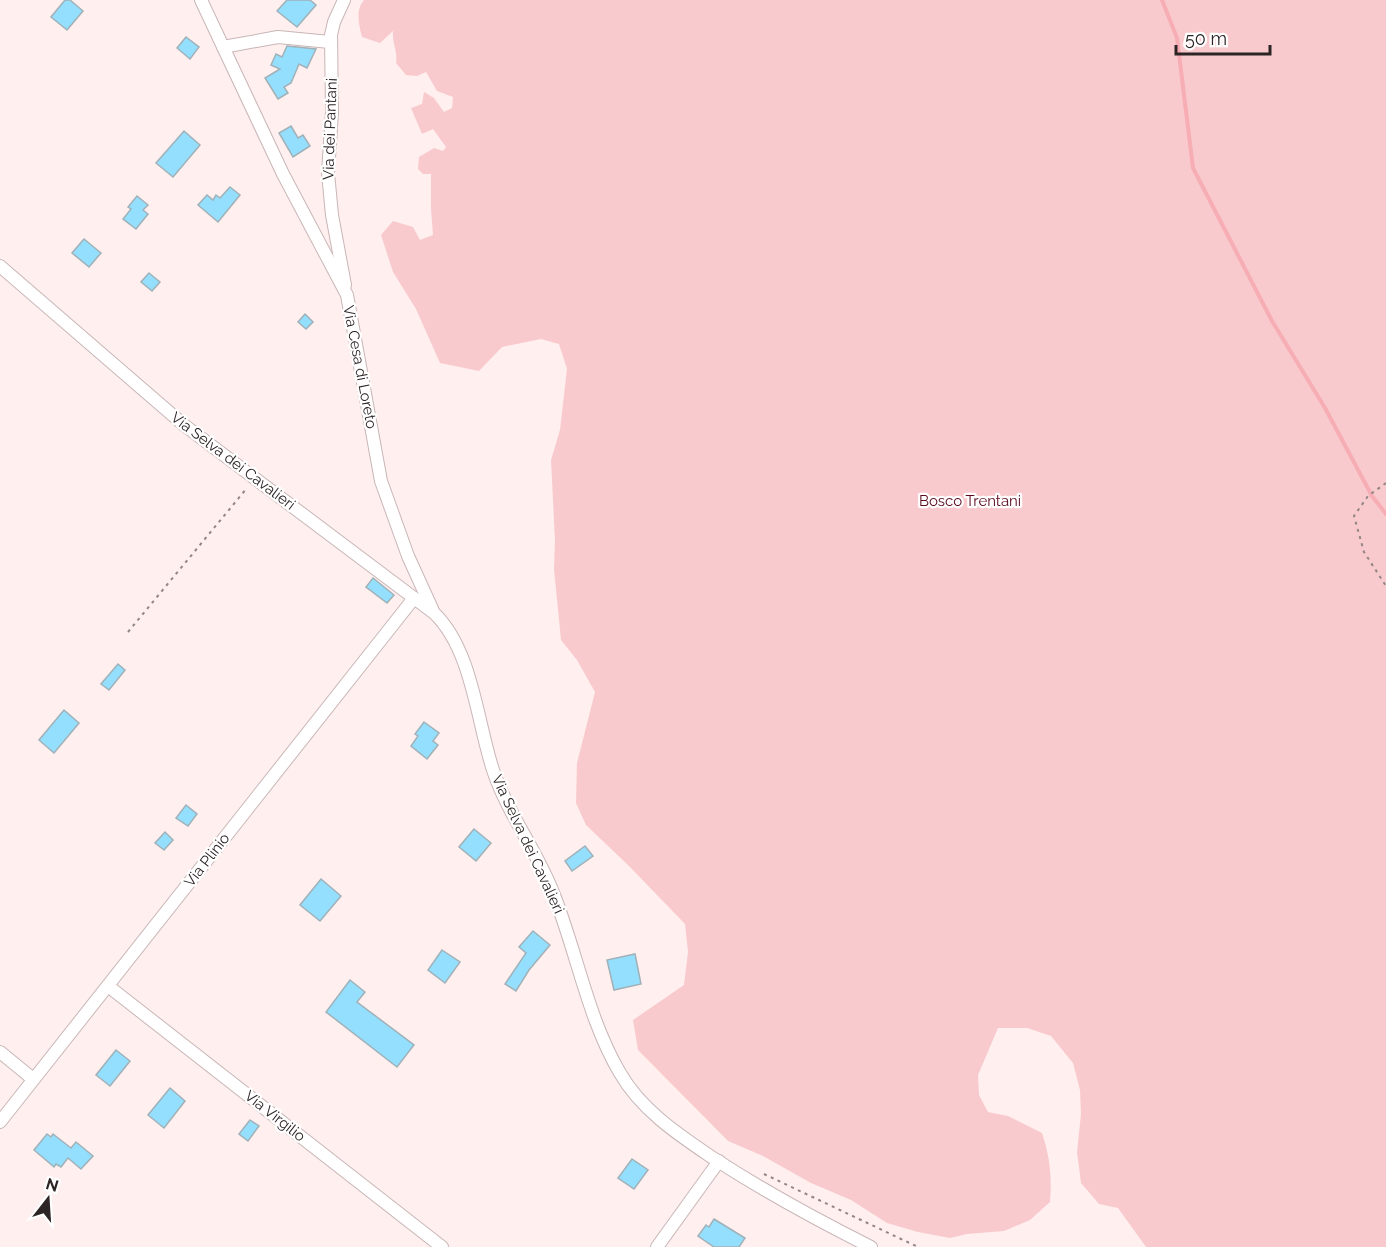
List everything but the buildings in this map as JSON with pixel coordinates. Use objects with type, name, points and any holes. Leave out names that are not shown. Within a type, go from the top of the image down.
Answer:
[{"type":"street","name":"Via Cesa di Loreto","points":[[201,0],[297,204],[347,295],[381,481],[408,556],[434,613]]},
{"type":"street","name":"Via dei Pantani","points":[[344,0],[334,22],[330,42],[332,86],[328,182],[347,295]]},
{"type":"street","points":[[223,47],[278,37],[330,42]]},
{"type":"street","name":"Via Selva dei Cavalieri","points":[[0,266],[142,390],[434,613],[446,627],[458,649],[494,773],[551,885],[604,1039],[630,1089],[648,1108],[682,1136],[719,1161],[791,1206],[871,1247]]},
{"type":"street","name":"Via Plinio","points":[[0,1122],[414,598]]},
{"type":"street","name":"Via Virgilio","points":[[108,986],[442,1247]]},
{"type":"street","points":[[0,1053],[33,1079]]},
{"type":"street","points":[[657,1247],[719,1161]]},
{"type":"path","points":[[128,632],[255,478]]},
{"type":"path","points":[[1386,483],[1368,496],[1354,516],[1364,552],[1386,586]]},
{"type":"path","points":[[759,1171],[918,1247]]},
{"type":"green space","name":"Bosco Trentani","points":[[364,0],[1386,0],[1386,1247],[1146,1247],[1118,1208],[1099,1204],[1081,1183],[1077,1152],[1081,1114],[1080,1090],[1073,1063],[1051,1036],[1027,1028],[998,1028],[978,1075],[979,1095],[988,1112],[1008,1116],[1042,1133],[1050,1167],[1050,1202],[1030,1220],[1004,1231],[950,1238],[887,1223],[851,1200],[811,1183],[763,1156],[728,1141],[638,1050],[633,1020],[684,985],[688,952],[685,924],[586,825],[576,803],[577,763],[595,692],[577,660],[561,640],[554,569],[551,460],[560,430],[567,369],[559,344],[541,339],[502,347],[479,371],[440,363],[416,309],[393,272],[381,235],[393,221],[413,227],[420,240],[433,235],[431,174],[423,174],[418,169],[419,157],[434,148],[443,151],[446,147],[433,129],[422,134],[411,108],[422,104],[424,92],[434,98],[444,112],[452,108],[453,97],[437,91],[426,72],[417,76],[406,75],[396,63],[393,31],[380,43],[362,37],[359,8]]},
{"type":"waterway","points":[[1162,0],[1177,38],[1193,168],[1272,321],[1325,408],[1372,496],[1386,514]]}]
